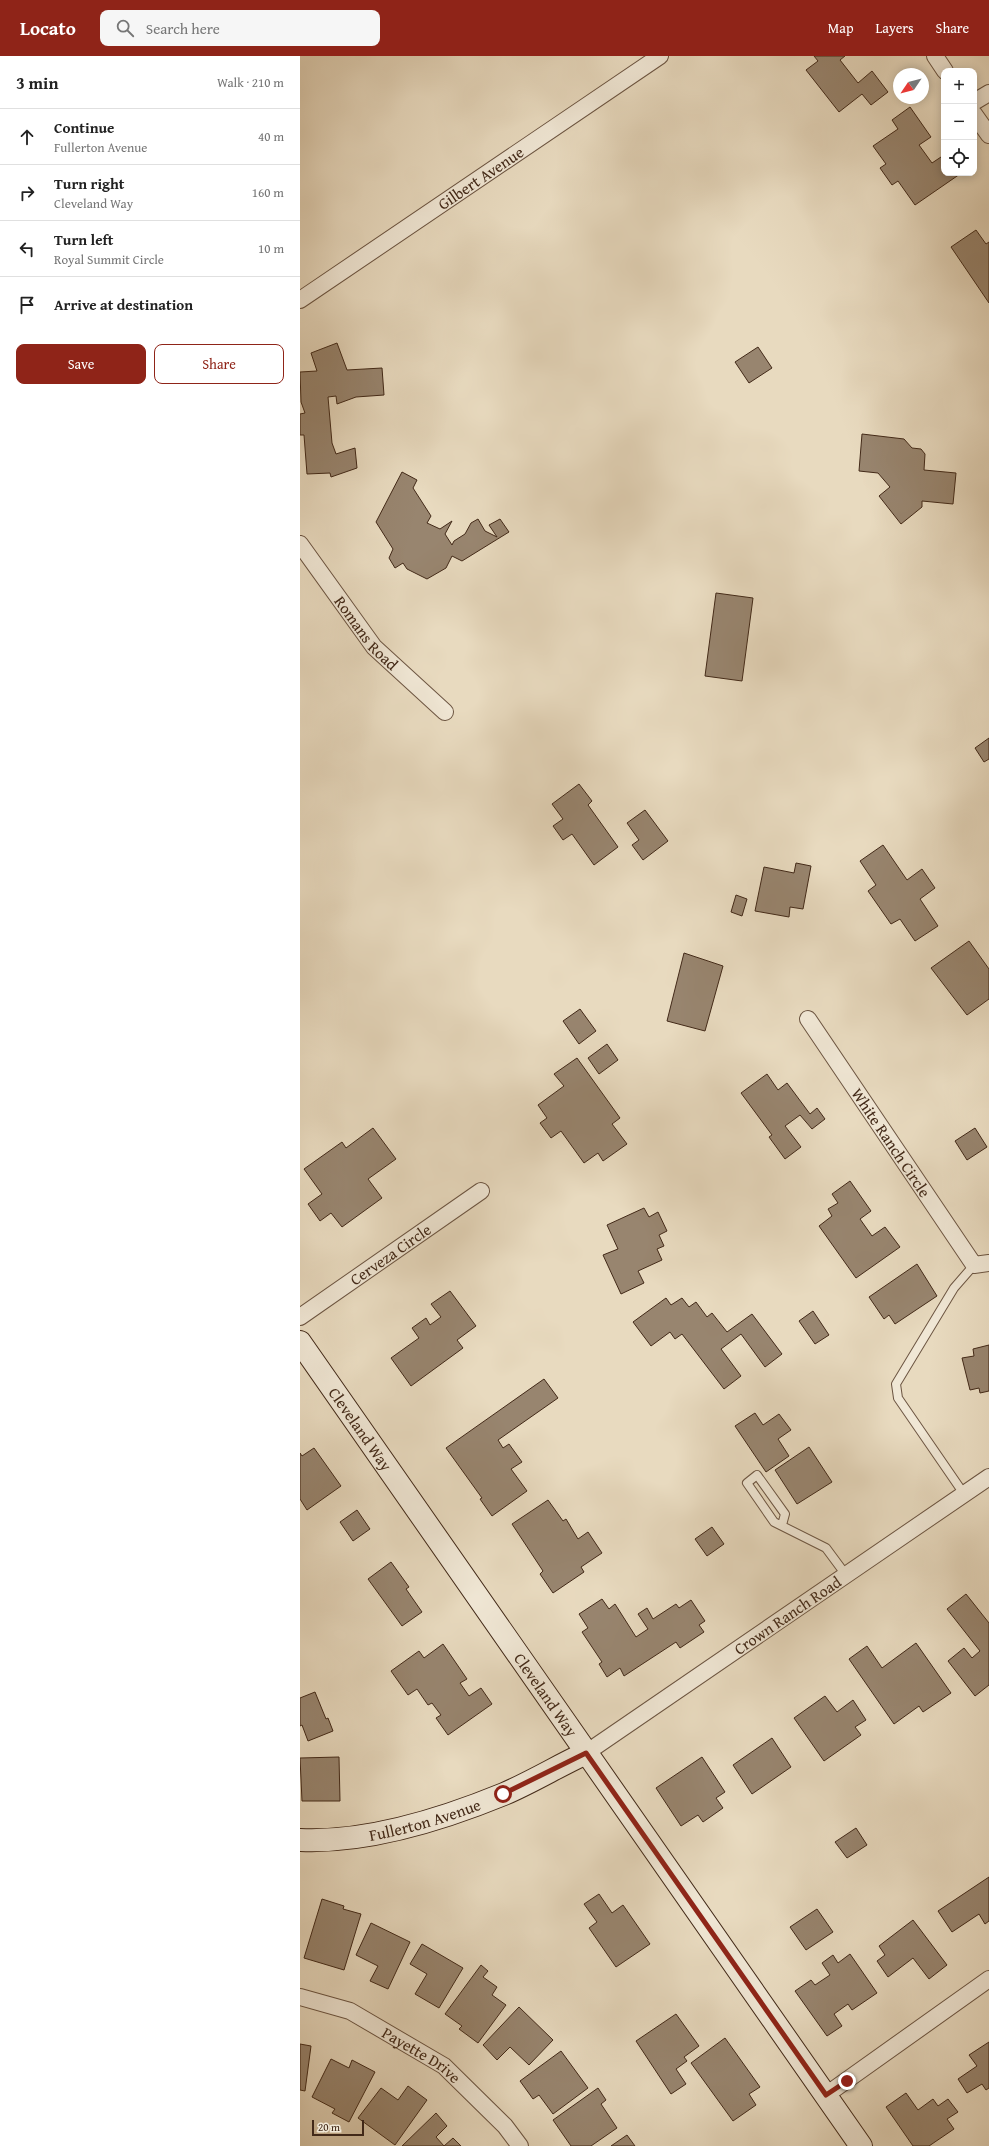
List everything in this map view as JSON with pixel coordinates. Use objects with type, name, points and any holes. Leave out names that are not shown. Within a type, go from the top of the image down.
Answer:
[{"type":"street","name":"Gilbert Avenue","points":[[300,300],[660,56]]},
{"type":"street","points":[[935,56],[943,68]]},
{"type":"street","points":[[977,100],[989,93]]},
{"type":"street","points":[[977,118],[989,135]]},
{"type":"street","name":"Romans Road","points":[[300,544],[374,648],[445,712]]},
{"type":"street","name":"White Ranch Circle","points":[[808,1019],[982,1264]]},
{"type":"street","name":"Cerveza Circle","points":[[300,1317],[481,1191]]},
{"type":"street","name":"Cleveland Way","points":[[300,1342],[861,2146]]},
{"type":"street","name":"Crown Ranch Road","points":[[586,1753],[989,1477]]},
{"type":"street","name":"Fullerton Avenue","points":[[300,1840],[319,1841],[381,1833],[446,1815],[503,1794],[586,1753]]},
{"type":"street","points":[[826,2095],[989,1979]]},
{"type":"street","name":"Payette Drive","points":[[300,1997],[350,2011],[444,2066],[505,2126],[520,2146]]},
{"type":"lane","points":[[964,1494],[898,1398],[896,1384],[954,1288],[982,1264]]},
{"type":"lane","points":[[782,1526],[785,1514],[757,1475],[746,1483],[774,1522],[782,1526],[826,1548],[846,1575]]},
{"type":"building","points":[[814,56],[845,56],[840,60],[858,83],[872,71],[888,92],[871,105],[862,94],[839,112],[806,70],[818,61]]},
{"type":"building","points":[[910,107],[931,137],[919,145],[932,163],[941,157],[941,176],[957,176],[915,205],[898,181],[892,185],[880,168],[886,164],[873,146],[898,129],[892,120]]},
{"type":"building","points":[[976,230],[986,244],[989,242],[989,303],[951,247]]},
{"type":"building","points":[[337,343],[347,370],[382,368],[384,395],[356,397],[337,404],[336,396],[328,397],[332,443],[336,454],[355,448],[357,468],[331,477],[330,473],[307,474],[304,435],[300,435],[300,414],[305,413],[301,402],[300,372],[317,371],[311,353]]},
{"type":"building","points":[[758,347],[772,368],[749,383],[735,362]]},
{"type":"building","points":[[862,434],[904,439],[912,448],[921,449],[925,454],[924,470],[956,473],[953,504],[922,501],[922,507],[901,524],[879,496],[890,487],[878,473],[859,471]]},
{"type":"building","points":[[402,472],[417,480],[413,488],[431,516],[427,523],[440,529],[452,521],[445,534],[452,545],[454,541],[465,534],[471,523],[478,519],[485,531],[497,537],[489,525],[500,519],[509,532],[462,561],[452,556],[446,568],[427,579],[407,569],[403,563],[395,568],[389,558],[393,549],[376,522]]},
{"type":"building","points":[[716,593],[753,598],[742,681],[705,676]]},
{"type":"building","points":[[989,738],[989,759],[984,762],[975,748]]},
{"type":"building","points":[[579,784],[592,801],[588,805],[618,847],[594,865],[572,834],[563,840],[553,826],[563,819],[552,804]]},
{"type":"building","points":[[645,810],[668,841],[643,860],[632,845],[639,840],[627,823]]},
{"type":"building","points":[[883,845],[907,880],[922,869],[935,888],[920,899],[938,926],[915,941],[900,919],[891,924],[868,891],[876,885],[860,861]]},
{"type":"building","points":[[796,863],[811,866],[803,909],[790,907],[789,917],[755,911],[764,867],[794,873]]},
{"type":"building","points":[[736,895],[747,899],[742,916],[731,912]]},
{"type":"building","points":[[969,941],[989,969],[989,999],[967,1015],[931,968]]},
{"type":"building","points":[[684,953],[723,966],[705,1031],[667,1021]]},
{"type":"building","points":[[580,1009],[596,1031],[579,1044],[563,1021]]},
{"type":"building","points":[[607,1044],[618,1060],[599,1074],[588,1058]]},
{"type":"building","points":[[577,1058],[620,1118],[612,1124],[627,1144],[603,1161],[598,1153],[584,1163],[561,1131],[551,1138],[540,1123],[547,1118],[538,1105],[564,1086],[554,1074]]},
{"type":"building","points":[[767,1074],[778,1090],[787,1083],[810,1114],[817,1108],[825,1119],[812,1129],[800,1115],[785,1126],[801,1147],[785,1159],[769,1137],[772,1135],[741,1093]]},
{"type":"building","points":[[373,1128],[396,1159],[368,1179],[382,1198],[342,1227],[331,1213],[320,1221],[308,1204],[322,1194],[304,1169],[342,1142],[346,1148]]},
{"type":"building","points":[[975,1128],[987,1147],[967,1160],[955,1141]]},
{"type":"building","points":[[850,1181],[871,1211],[860,1219],[872,1236],[885,1227],[900,1247],[856,1278],[819,1226],[832,1216],[828,1209],[838,1203],[832,1194]]},
{"type":"building","points":[[644,1208],[649,1217],[658,1212],[667,1231],[659,1235],[664,1246],[657,1249],[662,1260],[638,1271],[644,1283],[621,1294],[603,1255],[618,1249],[607,1225]]},
{"type":"building","points":[[917,1264],[937,1296],[895,1324],[889,1315],[884,1319],[869,1297]]},
{"type":"building","points":[[450,1291],[476,1326],[457,1340],[463,1348],[411,1386],[391,1358],[419,1338],[412,1328],[426,1318],[430,1325],[441,1317],[431,1304]]},
{"type":"building","points":[[666,1298],[671,1305],[682,1298],[689,1307],[696,1302],[707,1317],[712,1313],[727,1332],[752,1314],[782,1354],[765,1367],[741,1334],[721,1349],[741,1376],[724,1389],[682,1334],[675,1339],[670,1332],[651,1346],[633,1322]]},
{"type":"building","points":[[813,1311],[829,1335],[815,1344],[799,1321]]},
{"type":"building","points":[[989,1345],[989,1391],[980,1393],[979,1388],[970,1390],[962,1358],[974,1356],[973,1349]]},
{"type":"building","points":[[544,1379],[558,1398],[498,1440],[503,1448],[509,1444],[522,1462],[511,1469],[527,1491],[492,1516],[480,1499],[482,1498],[446,1448]]},
{"type":"building","points":[[755,1413],[763,1425],[779,1414],[791,1430],[778,1439],[789,1456],[766,1472],[735,1426]]},
{"type":"building","points":[[809,1447],[832,1482],[797,1504],[775,1470]]},
{"type":"building","points":[[314,1448],[341,1486],[307,1510],[300,1499],[300,1453],[302,1456]]},
{"type":"building","points":[[548,1500],[563,1521],[566,1519],[578,1539],[588,1532],[602,1553],[581,1567],[584,1572],[553,1593],[540,1574],[543,1571],[512,1524]]},
{"type":"building","points":[[357,1510],[370,1529],[353,1541],[340,1522]]},
{"type":"building","points":[[712,1527],[724,1544],[707,1556],[695,1539]]},
{"type":"building","points":[[391,1562],[409,1587],[406,1589],[422,1612],[402,1626],[368,1579]]},
{"type":"building","points":[[966,1594],[989,1623],[989,1685],[975,1696],[948,1661],[964,1648],[972,1658],[980,1651],[947,1609]]},
{"type":"building","points":[[602,1599],[609,1609],[615,1604],[636,1637],[648,1629],[638,1614],[647,1608],[653,1619],[676,1604],[679,1608],[691,1600],[705,1621],[699,1625],[704,1632],[680,1648],[676,1642],[624,1676],[620,1668],[607,1677],[599,1664],[602,1662],[582,1632],[588,1628],[579,1614]]},
{"type":"building","points":[[916,1643],[951,1693],[923,1712],[919,1706],[894,1724],[849,1659],[867,1646],[882,1668]]},
{"type":"building","points":[[443,1644],[467,1679],[460,1683],[469,1696],[481,1688],[492,1704],[448,1735],[436,1718],[441,1715],[432,1703],[428,1705],[417,1689],[408,1695],[391,1671],[419,1651],[424,1658]]},
{"type":"building","points":[[315,1692],[326,1719],[328,1718],[333,1731],[308,1741],[302,1725],[300,1726],[300,1698]]},
{"type":"building","points":[[825,1696],[837,1712],[853,1700],[866,1720],[855,1727],[861,1735],[824,1761],[794,1718]]},
{"type":"building","points":[[772,1738],[791,1767],[752,1794],[733,1765]]},
{"type":"building","points":[[339,1757],[340,1801],[302,1801],[300,1758]]},
{"type":"building","points":[[702,1757],[725,1792],[716,1798],[723,1808],[703,1822],[698,1815],[681,1826],[656,1788]]},
{"type":"building","points":[[856,1828],[867,1845],[847,1858],[835,1842]]},
{"type":"building","points":[[989,1877],[989,1921],[985,1924],[979,1914],[952,1932],[938,1911]]},
{"type":"building","points":[[599,1894],[612,1913],[623,1905],[650,1944],[616,1967],[589,1928],[597,1922],[584,1904]]},
{"type":"building","points":[[322,1899],[344,1906],[343,1909],[361,1914],[344,1970],[304,1958]]},
{"type":"building","points":[[817,1909],[833,1932],[806,1950],[790,1927]]},
{"type":"building","points":[[913,1920],[947,1965],[929,1979],[913,1958],[888,1977],[877,1961],[885,1955],[879,1946]]},
{"type":"building","points":[[371,1923],[410,1942],[388,1989],[370,1981],[378,1966],[356,1955]]},
{"type":"building","points":[[422,1944],[463,1968],[439,2008],[415,1994],[427,1974],[410,1964]]},
{"type":"building","points":[[850,1954],[877,1993],[852,2010],[848,2004],[834,2014],[842,2026],[827,2036],[795,1991],[811,1980],[815,1985],[830,1975],[822,1963],[833,1955],[838,1963]]},
{"type":"building","points":[[481,1965],[488,1971],[483,1977],[497,1987],[492,1995],[506,2005],[478,2043],[459,2029],[462,2026],[445,2014]]},
{"type":"building","points":[[519,2007],[553,2040],[529,2065],[510,2047],[497,2060],[483,2045]]},
{"type":"building","points":[[676,2014],[699,2046],[684,2057],[687,2061],[676,2069],[686,2084],[671,2094],[636,2041]]},
{"type":"building","points":[[725,2038],[760,2087],[749,2094],[756,2105],[733,2121],[691,2063]]},
{"type":"building","points":[[989,2042],[989,2088],[986,2090],[982,2084],[967,2093],[958,2079],[977,2066],[969,2055]]},
{"type":"building","points":[[300,2044],[311,2046],[305,2091],[300,2090]]},
{"type":"building","points":[[561,2051],[588,2088],[553,2114],[539,2095],[533,2099],[520,2081]]},
{"type":"building","points":[[331,2059],[349,2068],[352,2060],[375,2072],[349,2122],[332,2113],[335,2109],[312,2097]]},
{"type":"building","points":[[408,2086],[427,2100],[395,2145],[358,2118],[381,2088],[398,2100]]},
{"type":"building","points":[[598,2088],[606,2100],[601,2104],[617,2128],[591,2146],[571,2146],[553,2120]]},
{"type":"building","points":[[906,2093],[918,2110],[933,2099],[938,2106],[948,2099],[958,2112],[947,2119],[954,2129],[929,2146],[913,2146],[886,2107]]},
{"type":"building","points":[[436,2113],[447,2126],[436,2137],[444,2146],[402,2146]]},
{"type":"building","points":[[627,2135],[635,2146],[611,2146]]},
{"type":"building","points":[[453,2138],[461,2146],[444,2146]]},
{"type":"route","points":[[503,1794],[551,1772],[562,1764],[586,1753],[826,2095],[847,2081]]}]
